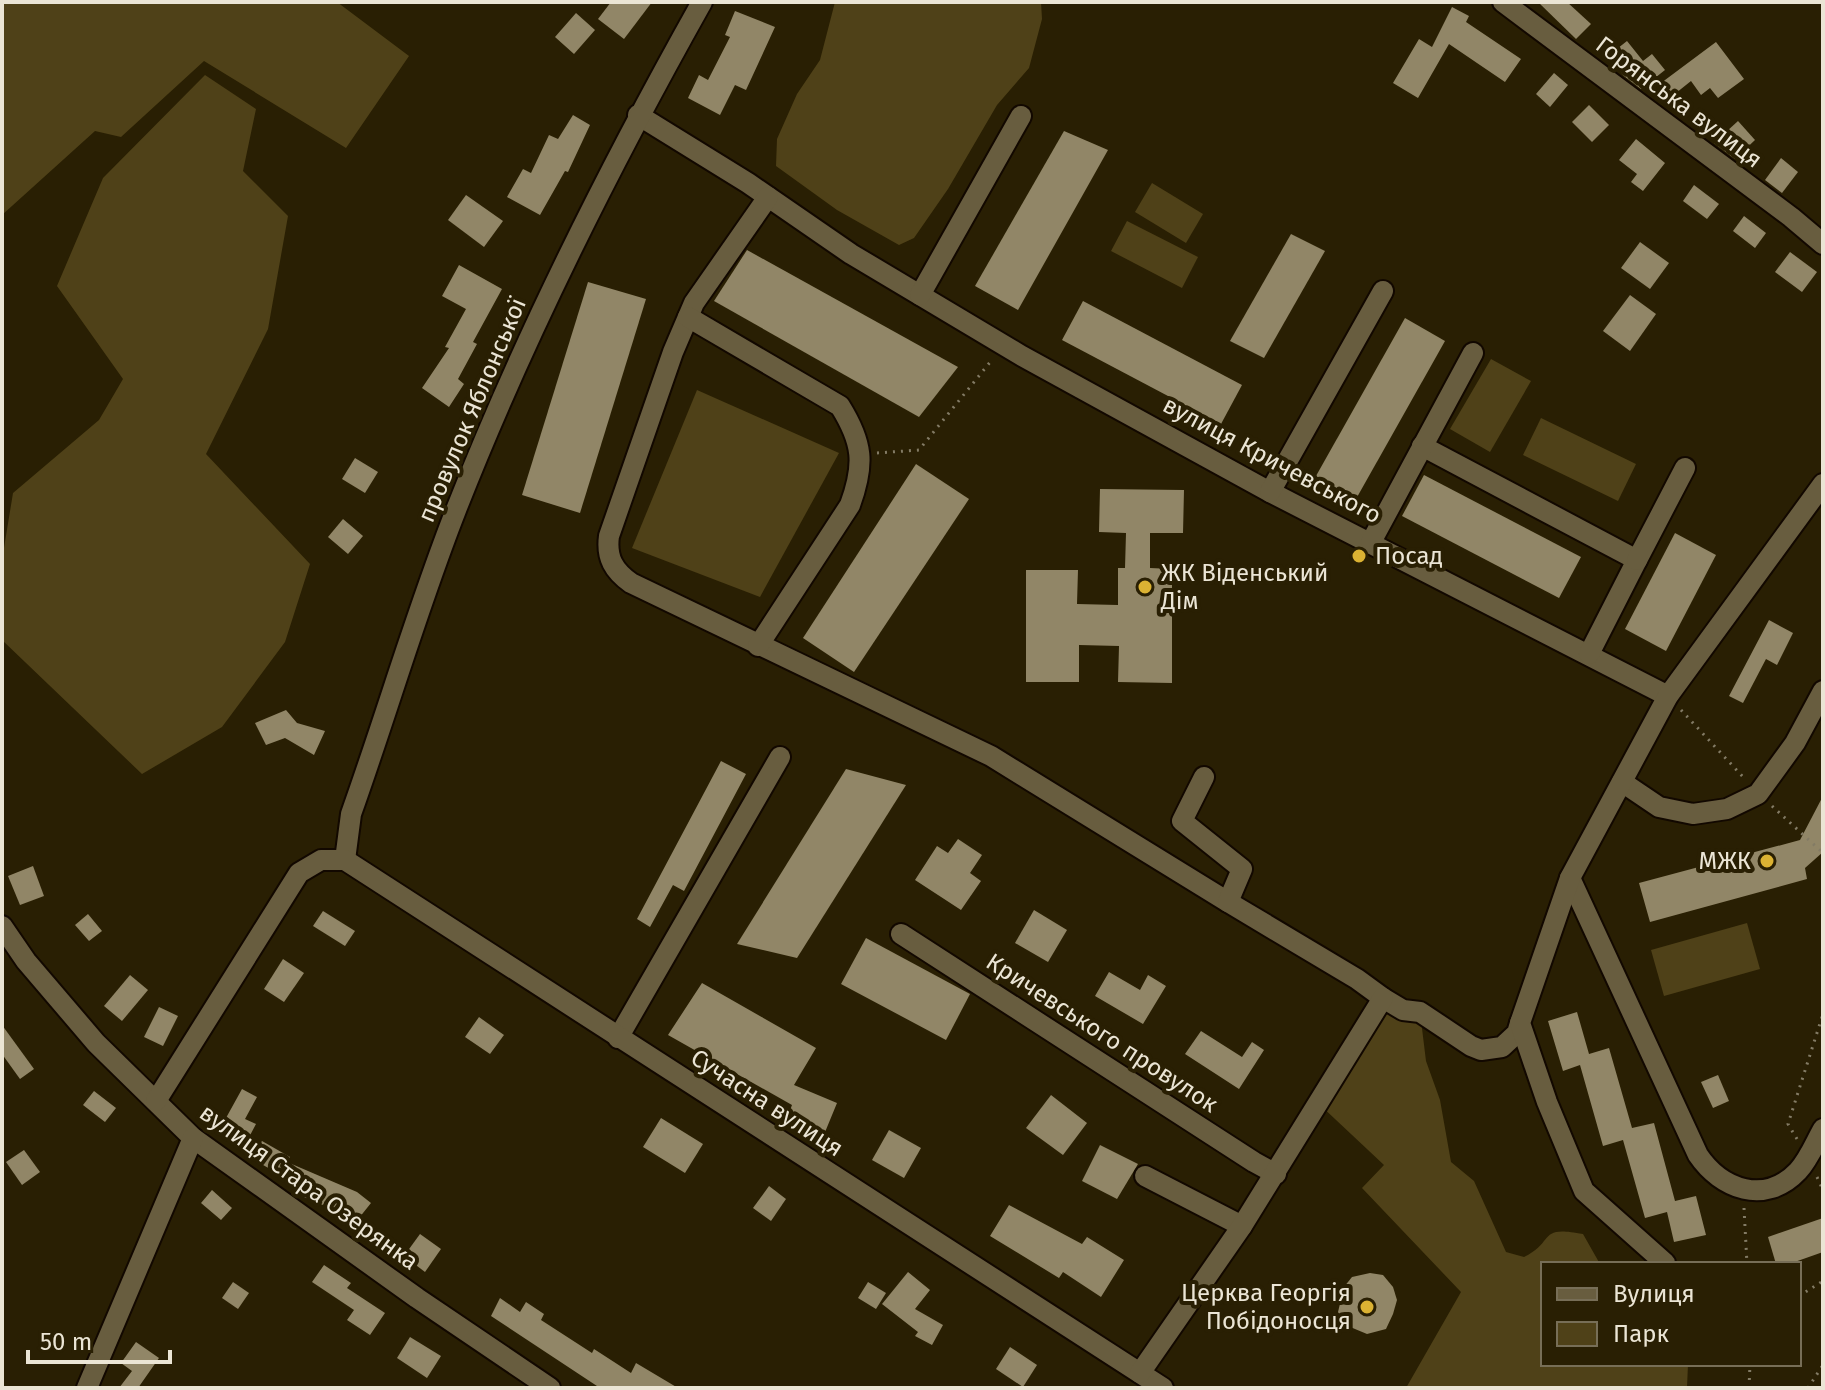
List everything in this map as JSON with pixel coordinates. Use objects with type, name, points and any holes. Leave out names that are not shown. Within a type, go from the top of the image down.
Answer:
[{"type":"street","name":"провулок Яблонської","points":[[345,860],[351,814],[455,511],[534,325],[638,115],[702,2]]},
{"type":"street","name":"Горянська вулиця","points":[[1503,2],[1823,244]]},
{"type":"street","name":"вулиця Кричевського","points":[[638,115],[851,254],[1004,345],[1270,492],[1668,696]]},
{"type":"street","points":[[920,295],[1021,116]]},
{"type":"street","points":[[768,197],[698,294],[673,352],[609,536],[609,557],[621,576],[758,646],[991,756],[1383,998],[1403,1010],[1420,1012],[1481,1050],[1492,1050],[1511,1041],[1570,878],[1668,696],[1821,492]]},
{"type":"street","points":[[1270,492],[1383,291]]},
{"type":"street","points":[[688,317],[840,406],[854,428],[861,454],[859,480],[850,505],[758,646]]},
{"type":"street","points":[[1371,542],[1473,353]]},
{"type":"street","points":[[1422,446],[1637,560]]},
{"type":"street","points":[[1589,654],[1685,468]]},
{"type":"street","points":[[1622,782],[1659,807],[1693,814],[1727,809],[1758,794],[1795,743],[1823,691]]},
{"type":"street","points":[[618,1038],[780,757]]},
{"type":"street","points":[[1204,777],[1182,821],[1242,869],[1228,902]]},
{"type":"street","points":[[156,1101],[299,873],[321,860],[345,860]]},
{"type":"street","name":"Сучасна вулиця","points":[[345,860],[1163,1388]]},
{"type":"street","points":[[1570,878],[1698,1155],[1709,1171],[1724,1183],[1743,1190],[1762,1190],[1781,1184],[1796,1173],[1823,1129]]},
{"type":"street","name":"вулиця Стара Озерянка","points":[[2,926],[26,961],[96,1043],[193,1138],[417,1298],[550,1388]]},
{"type":"street","name":"Кричевського провулок","points":[[901,934],[1276,1174]]},
{"type":"street","points":[[1140,1373],[1276,1174],[1383,998]]},
{"type":"street","points":[[1520,1023],[1547,1102],[1584,1191],[1664,1262]]},
{"type":"street","points":[[87,1388],[193,1138]]},
{"type":"street","points":[[1145,1176],[1242,1226]]},
{"type":"path","points":[[861,454],[919,450],[1004,345]]},
{"type":"path","points":[[1668,696],[1758,794],[1823,853]]},
{"type":"path","points":[[1823,1014],[1788,1124],[1823,1190]]},
{"type":"path","points":[[1743,1190],[1747,1262]]},
{"type":"path","points":[[1801,1295],[1823,1281]]},
{"type":"path","points":[[1808,1388],[1823,1365]]},
{"type":"path","points":[[1749,1388],[1750,1366]]},
{"type":"green space","points":[[2,2],[337,2],[409,56],[346,148],[204,61],[121,137],[95,131],[2,215]]},
{"type":"green space","points":[[835,2],[1041,2],[1042,19],[1029,68],[997,105],[948,189],[914,238],[899,245],[837,210],[776,166],[777,139],[797,94],[820,60]]},
{"type":"green space","points":[[205,75],[256,109],[243,171],[288,216],[268,329],[206,454],[310,564],[285,642],[222,727],[142,774],[2,640],[2,560],[13,493],[99,420],[123,379],[57,286],[103,178]]},
{"type":"green space","points":[[1152,183],[1203,214],[1186,243],[1135,212]]},
{"type":"green space","points":[[1127,221],[1198,257],[1182,288],[1111,251]]},
{"type":"green space","points":[[1491,359],[1531,381],[1490,452],[1450,429]]},
{"type":"green space","points":[[697,390],[839,453],[760,597],[632,548]]},
{"type":"green space","points":[[1541,418],[1636,464],[1618,501],[1523,455]]},
{"type":"green space","points":[[1747,923],[1760,969],[1664,996],[1651,950]]},
{"type":"green space","points":[[1383,998],[1420,1012],[1426,1061],[1440,1100],[1451,1162],[1474,1181],[1506,1252],[1524,1257],[1553,1233],[1569,1232],[1583,1234],[1599,1262],[1541,1262],[1541,1366],[1688,1366],[1687,1388],[1406,1388],[1461,1292],[1362,1188],[1384,1165],[1319,1104]]},
{"type":"building","points":[[611,2],[652,2],[624,39],[598,19]]},
{"type":"building","points":[[1538,2],[1567,2],[1591,24],[1576,39]]},
{"type":"building","points":[[1452,7],[1469,16],[1466,22],[1521,59],[1505,82],[1449,44],[1418,98],[1393,83],[1419,39],[1432,47]]},
{"type":"building","points":[[735,11],[775,27],[746,90],[735,85],[720,115],[688,98],[699,75],[708,80],[730,37],[725,35]]},
{"type":"building","points":[[576,13],[595,30],[574,54],[555,37]]},
{"type":"building","points":[[1627,41],[1643,61],[1652,54],[1665,70],[1641,89],[1624,76],[1608,56]]},
{"type":"building","points":[[1716,42],[1744,79],[1718,98],[1710,88],[1701,95],[1691,81],[1671,97],[1661,83]]},
{"type":"building","points":[[1554,73],[1568,85],[1550,107],[1536,94]]},
{"type":"building","points":[[1589,105],[1609,125],[1592,142],[1572,122]]},
{"type":"building","points":[[573,115],[590,125],[568,172],[565,171],[540,215],[507,197],[523,169],[531,173],[549,135],[558,139]]},
{"type":"building","points":[[1738,121],[1755,140],[1735,159],[1714,143]]},
{"type":"building","points":[[1064,131],[1108,150],[1018,310],[975,286]]},
{"type":"building","points":[[1636,139],[1665,163],[1643,191],[1631,182],[1637,174],[1619,160]]},
{"type":"building","points":[[1781,158],[1798,172],[1782,193],[1765,180]]},
{"type":"building","points":[[1694,185],[1719,204],[1707,219],[1683,201]]},
{"type":"building","points":[[466,195],[503,221],[484,247],[448,220]]},
{"type":"building","points":[[1744,216],[1766,233],[1755,248],[1733,231]]},
{"type":"building","points":[[1291,234],[1325,251],[1264,358],[1230,341]]},
{"type":"building","points":[[1640,242],[1669,263],[1650,289],[1621,268]]},
{"type":"building","points":[[747,250],[958,367],[919,417],[714,301]]},
{"type":"building","points":[[1790,252],[1817,272],[1802,292],[1775,272]]},
{"type":"building","points":[[459,265],[502,289],[473,342],[477,344],[458,379],[464,384],[449,407],[422,388],[449,348],[445,347],[466,309],[442,296]]},
{"type":"building","points":[[588,282],[646,299],[580,513],[522,495]]},
{"type":"building","points":[[1630,295],[1656,314],[1630,351],[1603,331]]},
{"type":"building","points":[[1083,301],[1242,385],[1221,424],[1062,340]]},
{"type":"building","points":[[1405,318],[1445,341],[1356,499],[1316,476]]},
{"type":"building","points":[[355,458],[378,472],[365,493],[342,479]]},
{"type":"building","points":[[916,464],[969,499],[854,672],[803,638]]},
{"type":"building","points":[[1424,475],[1581,557],[1559,598],[1402,516]]},
{"type":"building","name":"ЖК Віденський Дім","points":[[1100,489],[1184,490],[1183,533],[1150,533],[1150,568],[1172,569],[1172,683],[1118,682],[1119,646],[1079,645],[1079,682],[1026,682],[1026,570],[1078,570],[1077,604],[1118,605],[1118,568],[1125,568],[1126,533],[1099,532]]},
{"type":"building","points":[[343,519],[363,536],[348,554],[328,537]]},
{"type":"building","points":[[1675,533],[1716,555],[1666,651],[1625,629]]},
{"type":"building","points":[[1769,620],[1793,633],[1777,665],[1766,659],[1743,703],[1729,696]]},
{"type":"building","points":[[286,710],[297,723],[325,731],[314,755],[285,738],[266,745],[255,723]]},
{"type":"building","points":[[721,761],[746,774],[684,891],[673,885],[650,927],[637,919]]},
{"type":"building","points":[[846,769],[906,785],[797,958],[737,944]]},
{"type":"building","name":"МЖК","points":[[1823,796],[1823,852],[1805,868],[1807,879],[1650,922],[1639,883],[1800,840]]},
{"type":"building","points":[[958,839],[982,855],[970,873],[981,881],[961,910],[915,880],[937,846],[948,853]]},
{"type":"building","points":[[33,866],[44,896],[20,905],[8,876]]},
{"type":"building","points":[[1034,910],[1067,930],[1048,962],[1015,943]]},
{"type":"building","points":[[323,911],[355,931],[345,946],[313,926]]},
{"type":"building","points":[[88,914],[102,931],[89,941],[75,925]]},
{"type":"building","points":[[866,938],[970,994],[946,1040],[841,984]]},
{"type":"building","points":[[283,959],[304,973],[284,1002],[264,989]]},
{"type":"building","points":[[1109,972],[1140,990],[1148,975],[1166,986],[1143,1024],[1095,996]]},
{"type":"building","points":[[130,975],[148,990],[122,1021],[104,1006]]},
{"type":"building","points":[[702,983],[816,1048],[794,1085],[837,1103],[823,1137],[786,1121],[792,1105],[668,1035]]},
{"type":"building","points":[[159,1007],[178,1016],[163,1046],[144,1037]]},
{"type":"building","points":[[1577,1012],[1589,1054],[1609,1048],[1632,1128],[1654,1123],[1675,1201],[1696,1196],[1706,1235],[1674,1242],[1667,1212],[1645,1218],[1623,1140],[1603,1146],[1580,1065],[1563,1071],[1548,1021]]},
{"type":"building","points":[[479,1017],[504,1035],[490,1054],[465,1037]]},
{"type":"building","points":[[2,1025],[34,1069],[20,1079],[2,1054]]},
{"type":"building","points":[[1201,1031],[1242,1057],[1252,1042],[1264,1050],[1239,1089],[1185,1054]]},
{"type":"building","points":[[1718,1075],[1729,1101],[1713,1108],[1701,1082]]},
{"type":"building","points":[[242,1089],[257,1097],[245,1119],[256,1124],[247,1141],[221,1127]]},
{"type":"building","points":[[94,1091],[116,1108],[105,1122],[83,1105]]},
{"type":"building","points":[[1051,1095],[1087,1123],[1063,1155],[1026,1128]]},
{"type":"building","points":[[661,1118],[703,1144],[685,1173],[643,1147]]},
{"type":"building","points":[[889,1130],[921,1148],[904,1178],[872,1160]]},
{"type":"building","points":[[262,1141],[290,1157],[287,1162],[357,1192],[371,1203],[355,1223],[325,1201],[323,1205],[292,1192],[296,1184],[246,1155],[251,1146],[257,1148]]},
{"type":"building","points":[[1100,1145],[1138,1164],[1117,1199],[1082,1181]]},
{"type":"building","points":[[24,1150],[40,1172],[22,1185],[6,1162]]},
{"type":"building","points":[[769,1186],[786,1199],[771,1221],[753,1208]]},
{"type":"building","points":[[212,1190],[232,1208],[221,1220],[201,1203]]},
{"type":"building","points":[[1009,1205],[1082,1244],[1087,1237],[1124,1260],[1101,1297],[1063,1272],[1059,1278],[990,1236]]},
{"type":"building","points":[[1823,1218],[1823,1252],[1795,1262],[1775,1262],[1768,1237]]},
{"type":"building","points":[[420,1234],[441,1249],[425,1272],[404,1256]]},
{"type":"building","points":[[324,1265],[351,1283],[347,1288],[385,1313],[370,1335],[347,1320],[354,1310],[312,1282]]},
{"type":"building","points":[[908,1272],[930,1290],[915,1309],[943,1325],[932,1345],[915,1336],[918,1332],[882,1304]]},
{"type":"building","name":"Церква Георгія Побідоносця","points":[[1370,1273],[1383,1275],[1393,1287],[1397,1300],[1386,1329],[1367,1334],[1343,1324],[1338,1312],[1344,1287],[1352,1277]]},
{"type":"building","points":[[233,1282],[249,1293],[238,1309],[222,1298]]},
{"type":"building","points":[[868,1282],[886,1293],[876,1309],[858,1298]]},
{"type":"building","points":[[500,1298],[520,1312],[526,1302],[544,1314],[541,1320],[592,1353],[594,1349],[631,1373],[636,1363],[678,1388],[600,1388],[491,1316]]},
{"type":"building","points":[[410,1337],[441,1356],[427,1378],[397,1358]]},
{"type":"building","points":[[136,1342],[159,1358],[138,1388],[119,1388],[132,1371],[121,1363]]},
{"type":"building","points":[[1010,1347],[1037,1365],[1023,1387],[996,1369]]},
{"type":"place","name":"Посад","points":[[1359,556]]},
{"type":"place","name":"ЖК Віденський Дім","points":[[1145,587]]},
{"type":"place","name":"МЖК","points":[[1767,861]]},
{"type":"place","name":"Церква Георгія Побідоносця","points":[[1367,1307]]}]
